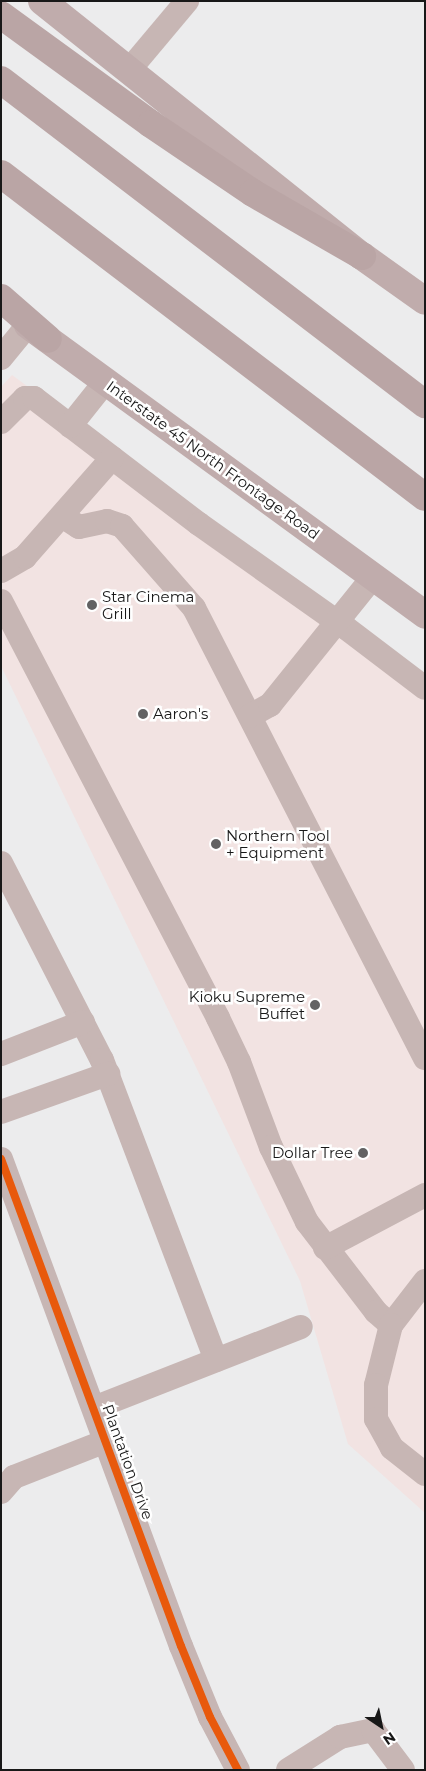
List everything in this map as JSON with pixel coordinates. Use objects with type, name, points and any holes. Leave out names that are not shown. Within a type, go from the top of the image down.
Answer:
[{"type":"highway","points":[[1,15],[151,124],[245,187],[362,256]]},
{"type":"highway","points":[[1,80],[425,404]]},
{"type":"highway","points":[[1,174],[425,497]]},
{"type":"highway","points":[[1,298],[38,332]]},
{"type":"main road","points":[[42,1],[130,69],[362,256],[425,301]]},
{"type":"main road","name":"Interstate 45 North Frontage Road","points":[[1,305],[425,615]]},
{"type":"street","points":[[130,69],[187,1]]},
{"type":"street","points":[[1,358],[38,332]]},
{"type":"street","points":[[70,426],[105,382]]},
{"type":"street","points":[[1,422],[25,398],[34,398],[112,458],[339,622],[425,688]]},
{"type":"street","points":[[1,571],[25,557],[112,458]]},
{"type":"street","points":[[62,516],[79,527],[108,521],[122,526],[194,608],[419,1034],[425,1058]]},
{"type":"street","points":[[250,716],[270,705],[339,622],[373,577]]},
{"type":"street","points":[[1,601],[218,1018],[239,1062],[271,1147],[306,1222],[376,1312],[391,1325]]},
{"type":"street","points":[[1,863],[108,1074],[216,1360]]},
{"type":"street","points":[[1,1054],[83,1022]]},
{"type":"street","points":[[1,1112],[108,1074]]},
{"type":"street","name":"Plantation Drive","points":[[1,1159],[185,1655],[210,1717],[238,1770]]},
{"type":"street","points":[[326,1248],[425,1195]]},
{"type":"street","points":[[425,1281],[391,1325],[376,1385],[376,1419],[392,1448],[425,1474]]},
{"type":"street","points":[[94,1408],[301,1327]]},
{"type":"street","points":[[5,1479],[106,1441]]},
{"type":"street","points":[[288,1770],[340,1737],[373,1730],[403,1770]]},
{"type":"shaded area","points":[[12,375],[425,678],[425,1513],[348,1444],[300,1281],[1,666],[1,387]]},
{"type":"cycle path","points":[[1,1159],[181,1646],[210,1717],[238,1770]]},
{"type":"place","name":"Star Cinema Grill","points":[[92,605]]},
{"type":"place","name":"Aaron's","points":[[143,714]]},
{"type":"place","name":"Northern Tool + Equipment","points":[[216,844]]},
{"type":"place","name":"Kioku Supreme Buffet","points":[[315,1005]]},
{"type":"place","name":"Dollar Tree","points":[[363,1153]]}]
